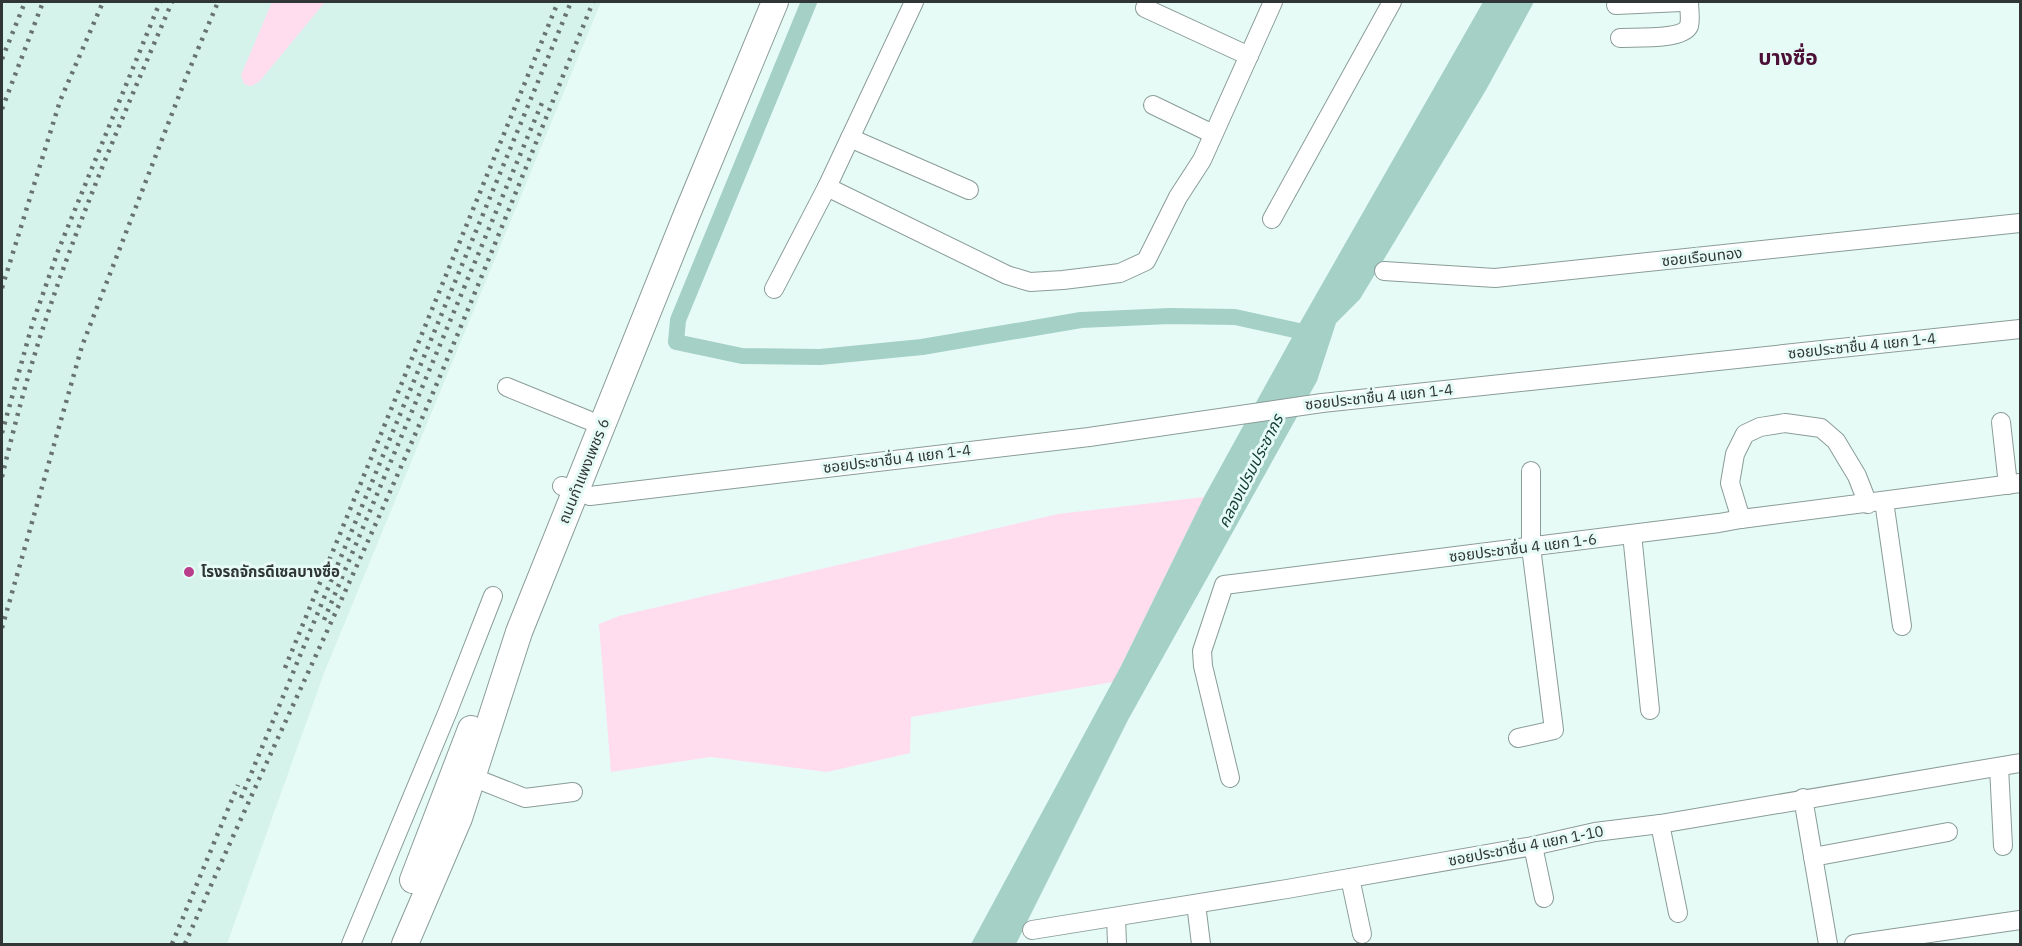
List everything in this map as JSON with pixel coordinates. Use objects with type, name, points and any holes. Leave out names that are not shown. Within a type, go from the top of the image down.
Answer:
[{"type":"street","name":"ถนนกำแพงเพชร 6","points":[[387,945],[464,774],[519,632],[568,489],[588,420],[757,2]]},
{"type":"street","name":"ถนนกำแพงเพชร 6","points":[[568,489],[687,214],[775,2]]},
{"type":"street","points":[[774,289],[850,138],[914,2]]},
{"type":"street","points":[[826,187],[1007,275],[1030,282],[1120,273],[1146,261],[1178,197],[1202,160],[1273,2]]},
{"type":"street","points":[[1272,219],[1392,2]]},
{"type":"street","points":[[1616,5],[1682,2]]},
{"type":"street","points":[[1620,38],[1674,36],[1684,32],[1689,25],[1689,2]]},
{"type":"street","points":[[1145,8],[1249,56]]},
{"type":"street","points":[[1153,105],[1213,134]]},
{"type":"street","points":[[850,138],[969,190]]},
{"type":"street","name":"ซอยเรือนทอง","points":[[1384,271],[1495,278],[2020,223]]},
{"type":"street","name":"ซอยประชาชื่น 4 แยก 1-4","points":[[568,489],[590,496],[1089,437],[1322,403],[2020,329]]},
{"type":"street","points":[[507,387],[588,420]]},
{"type":"street","points":[[2001,422],[2014,484]]},
{"type":"street","points":[[1741,519],[1730,483],[1735,454],[1745,434],[1760,427],[1785,423],[1821,428],[1836,441],[1876,502],[1902,626]]},
{"type":"street","points":[[1518,738],[1554,730],[1531,547],[1531,471]]},
{"type":"street","name":"ซอยประชาชื่น 4 แยก 1-6","points":[[1230,778],[1203,666],[1202,651],[1224,585],[1719,524],[1741,519],[2014,484]]},
{"type":"street","points":[[1632,534],[1650,710]]},
{"type":"street","points":[[351,945],[493,596]]},
{"type":"street","points":[[427,760],[525,798],[573,792]]},
{"type":"street","name":"ซอยประชาชื่น 4 แยก 1-10","points":[[1032,930],[1350,878],[1533,846],[1595,832],[1660,824],[2020,763]]},
{"type":"street","points":[[2000,767],[2003,846]]},
{"type":"street","name":"ถนนกำแพงเพชร 6","points":[[405,945],[459,818],[464,774]]},
{"type":"street","points":[[1803,798],[1828,945]]},
{"type":"street","points":[[1660,824],[1678,913]]},
{"type":"street","points":[[1813,857],[1948,832]]},
{"type":"street","points":[[1533,846],[1544,898]]},
{"type":"street","points":[[1350,878],[1362,934]]},
{"type":"street","points":[[1196,904],[1202,945]]},
{"type":"street","points":[[1116,917],[1118,945]]},
{"type":"street","points":[[1854,945],[1917,940],[2020,920]]},
{"type":"shaded area","points":[[2,2],[601,2],[324,673],[227,944],[2,944]]},
{"type":"shaded area","points":[[272,2],[325,2],[259,82],[251,86],[244,84],[241,75]]},
{"type":"shaded area","points":[[1204,497],[1113,682],[911,717],[910,753],[827,772],[711,757],[611,772],[599,624],[619,616],[1058,514]]},
{"type":"water","name":"คลองเปรมประชากร","points":[[1483,2],[1534,2],[1486,90],[1360,299],[1336,323],[1317,381],[1128,720],[1016,944],[971,944],[1121,666],[1204,497],[1301,321]]},
{"type":"waterway","points":[[809,2],[678,320],[676,342],[742,356],[820,357],[922,347],[1081,320],[1170,316],[1235,317],[1317,335]]},
{"type":"railway","points":[[2,59],[25,2]]},
{"type":"railway","points":[[2,109],[43,2]]},
{"type":"railway","points":[[2,288],[60,101],[103,2]]},
{"type":"railway","points":[[2,433],[32,325],[58,251],[160,2]]},
{"type":"railway","points":[[2,477],[37,346],[72,245],[172,2]]},
{"type":"railway","points":[[2,628],[82,346],[187,75],[218,2]]},
{"type":"railway","points":[[285,668],[558,2]]},
{"type":"railway","points":[[241,798],[571,2]]},
{"type":"railway","points":[[185,944],[404,460],[593,2]]},
{"type":"railway","points":[[324,620],[544,98]]},
{"type":"railway","points":[[172,944],[238,785]]},
{"type":"place","name":"โรงรถจักรดีเซลบางซื่อ","points":[[189,572]]},
{"type":"district","name":"บางซื่อ","points":[[1788,58]]}]
